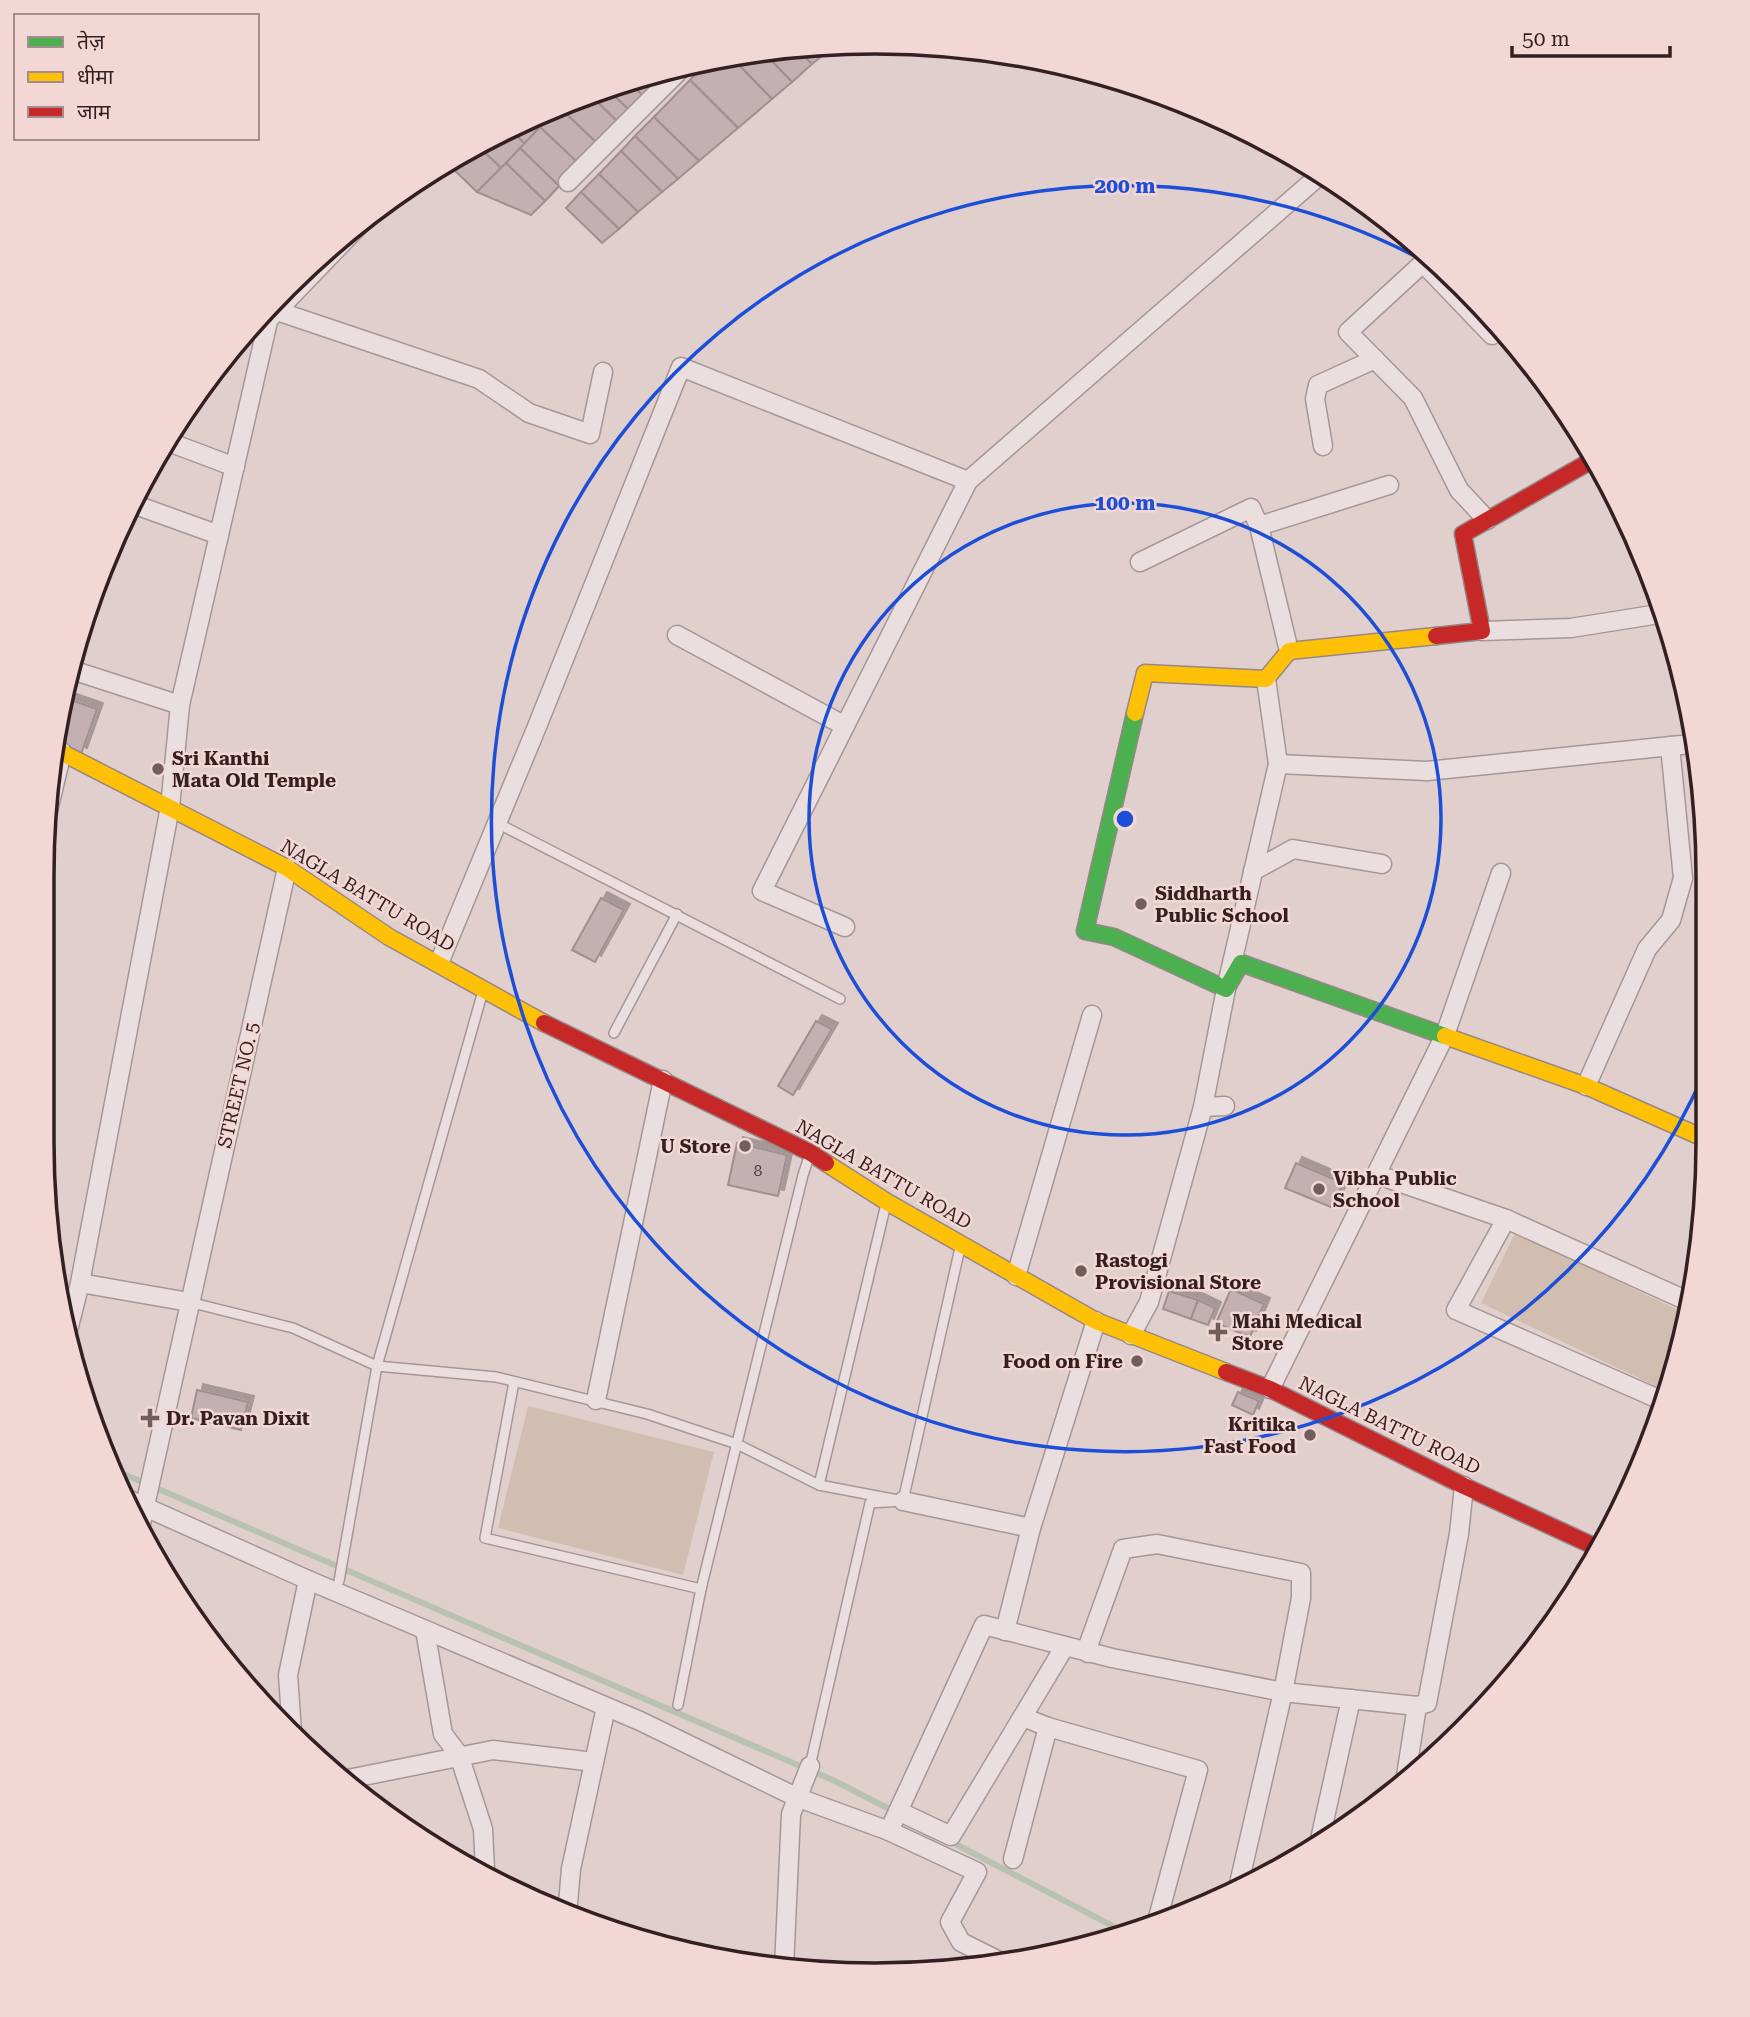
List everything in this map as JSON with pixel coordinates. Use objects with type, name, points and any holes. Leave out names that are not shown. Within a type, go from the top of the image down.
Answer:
[{"type":"street","points":[[568,182],[670,80]]},
{"type":"street","points":[[845,927],[762,891],[968,481],[1313,181]]},
{"type":"street","points":[[1422,264],[1348,332],[1413,398],[1459,490],[1487,520]]},
{"type":"street","points":[[1440,281],[1492,335]]},
{"type":"street","points":[[278,313],[479,379],[529,413],[590,434],[603,372]]},
{"type":"street","points":[[72,1313],[170,807],[180,705],[271,321]]},
{"type":"street","points":[[1324,446],[1314,399],[1318,385],[1374,359]]},
{"type":"street","points":[[439,962],[681,367],[968,481]]},
{"type":"street","points":[[177,445],[234,467]]},
{"type":"street","points":[[1482,631],[1463,534],[1585,464]]},
{"type":"street","points":[[1259,526],[1389,485]]},
{"type":"street","points":[[142,507],[219,535]]},
{"type":"street","points":[[1140,562],[1251,508],[1259,526],[1289,650]]},
{"type":"street","points":[[1131,1335],[1149,1302],[1203,1107],[1226,989],[1278,764],[1266,679],[1289,650],[1482,631],[1571,628],[1653,615]]},
{"type":"street","points":[[677,635],[845,726]]},
{"type":"street","points":[[80,673],[180,705]]},
{"type":"street","points":[[1226,989],[1115,937],[1085,931],[1145,673],[1266,679]]},
{"type":"street","points":[[1278,764],[1427,771],[1685,745]]},
{"type":"street","points":[[1586,1086],[1647,949],[1671,920],[1683,878],[1670,746]]},
{"type":"street","name":"NAGLA BATTU ROAD","points":[[64,753],[287,868],[389,937],[439,962],[568,1036],[811,1153],[887,1202],[1096,1321],[1270,1389],[1464,1486],[1590,1544]]},
{"type":"street","points":[[1253,871],[1293,849],[1382,864]]},
{"type":"street","name":"STREET NO. 5","points":[[144,1513],[287,868]]},
{"type":"street","points":[[1270,1389],[1445,1035],[1501,873]]},
{"type":"street","points":[[1226,989],[1241,963],[1586,1086],[1696,1135]]},
{"type":"street","points":[[1016,1276],[1092,1015]]},
{"type":"street","points":[[596,1400],[663,1080]]},
{"type":"street","points":[[1203,1107],[1224,1106]]},
{"type":"street","points":[[1378,1175],[1506,1219],[1681,1298]]},
{"type":"street","points":[[1506,1219],[1456,1310],[1655,1397]]},
{"type":"street","points":[[80,1283],[189,1302]]},
{"type":"street","points":[[1005,1631],[1031,1528],[1096,1321]]},
{"type":"street","points":[[894,1820],[984,1625],[1088,1653],[1283,1692],[1417,1706],[1427,1703],[1459,1534],[1464,1486]]},
{"type":"street","points":[[135,1496],[148,1495],[308,1580],[799,1791],[951,1836],[1065,1646]]},
{"type":"street","points":[[903,1501],[1031,1528]]},
{"type":"street","points":[[1088,1653],[1088,1646],[1123,1549],[1157,1544],[1301,1573],[1301,1598],[1283,1692],[1241,1877]]},
{"type":"street","points":[[291,1718],[288,1675],[308,1580]]},
{"type":"street","points":[[425,1630],[443,1734],[459,1755],[483,1829],[485,1863]]},
{"type":"street","points":[[1322,1830],[1351,1699]]},
{"type":"street","points":[[1410,1764],[1417,1706]]},
{"type":"street","points":[[568,1903],[571,1869],[606,1707]]},
{"type":"street","points":[[1024,1717],[1048,1727],[1198,1770],[1160,1911]]},
{"type":"street","points":[[1013,1859],[1048,1727]]},
{"type":"street","points":[[356,1777],[493,1750],[594,1762]]},
{"type":"street","points":[[784,1958],[791,1814],[810,1766]]},
{"type":"street","points":[[894,1820],[978,1872],[950,1922],[961,1942],[987,1955]]},
{"type":"lane","points":[[497,823],[840,999]]},
{"type":"lane","points":[[614,1033],[677,914]]},
{"type":"lane","points":[[339,1581],[377,1366],[483,989]]},
{"type":"lane","points":[[678,1705],[701,1589],[803,1175],[811,1153]]},
{"type":"lane","points":[[819,1485],[887,1202]]},
{"type":"lane","points":[[903,1501],[961,1243]]},
{"type":"lane","points":[[189,1302],[293,1328],[377,1366],[496,1377],[647,1414],[737,1444],[819,1485],[903,1501]]},
{"type":"lane","points":[[514,1382],[485,1538],[701,1589]]},
{"type":"lane","points":[[810,1766],[870,1503],[903,1501]]},
{"type":"shaded area","points":[[1515,1233],[1678,1310],[1658,1387],[1481,1303]]},
{"type":"shaded area","points":[[528,1406],[714,1452],[683,1575],[498,1528]]},
{"type":"building","points":[[822,56],[812,64],[805,57]]},
{"type":"building","points":[[805,57],[812,64],[792,82],[771,61]]},
{"type":"building","points":[[771,61],[792,82],[772,99],[740,66]]},
{"type":"building","points":[[740,66],[772,99],[738,128],[690,80],[696,74]]},
{"type":"building","points":[[690,80],[738,128],[699,161],[654,117]]},
{"type":"building","points":[[660,83],[645,98],[637,90]]},
{"type":"building","points":[[637,90],[645,98],[631,112],[615,97]]},
{"type":"building","points":[[615,97],[631,112],[620,124],[598,103]]},
{"type":"building","points":[[598,103],[620,124],[599,145],[567,115]]},
{"type":"building","points":[[567,115],[599,145],[580,165],[540,127]]},
{"type":"building","points":[[654,117],[699,161],[678,179],[635,136]]},
{"type":"building","points":[[542,126],[525,144],[518,137]]},
{"type":"building","points":[[540,127],[580,165],[559,186],[520,148]]},
{"type":"building","points":[[635,136],[678,179],[662,192],[621,151]]},
{"type":"building","points":[[518,137],[525,144],[501,168],[485,153]]},
{"type":"building","points":[[520,148],[559,186],[545,201],[506,163]]},
{"type":"building","points":[[621,151],[662,192],[638,212],[599,174]]},
{"type":"building","points":[[485,153],[501,168],[477,192],[455,170]]},
{"type":"building","points":[[506,163],[545,201],[531,215],[477,192]]},
{"type":"building","points":[[599,174],[638,212],[619,229],[581,192]]},
{"type":"building","points":[[581,192],[619,229],[602,243],[566,208]]},
{"type":"building","points":[[73,701],[97,709],[81,754],[64,748]]},
{"type":"building","points":[[601,898],[624,910],[595,962],[572,950]]},
{"type":"building","points":[[816,1021],[832,1029],[793,1095],[778,1086]]},
{"type":"building","points":[[737,1143],[787,1155],[778,1196],[728,1185]]},
{"type":"building","points":[[1296,1163],[1343,1183],[1333,1208],[1285,1188]]},
{"type":"building","points":[[1231,1289],[1264,1304],[1250,1337],[1216,1323]]},
{"type":"building","points":[[1169,1291],[1198,1300],[1191,1319],[1163,1309]]},
{"type":"building","points":[[1198,1300],[1215,1308],[1208,1325],[1191,1319]]},
{"type":"building","points":[[197,1390],[248,1402],[241,1430],[191,1418]]},
{"type":"building","points":[[1238,1392],[1259,1401],[1253,1415],[1232,1405]]},
{"type":"waterway","points":[[125,1475],[835,1781],[897,1813]]},
{"type":"waterway","points":[[950,1841],[1114,1927]]},
{"type":"traffic: fast","points":[[1135,713],[1085,931],[1114,937],[1226,989],[1241,963],[1445,1036]]},
{"type":"traffic: slow","points":[[1135,713],[1145,673],[1266,679],[1289,651],[1436,636]]},
{"type":"traffic: slow","points":[[63,753],[287,868],[389,937],[544,1023]]},
{"type":"traffic: slow","points":[[1445,1036],[1586,1086],[1696,1135]]},
{"type":"traffic: slow","points":[[826,1163],[887,1202],[1096,1321],[1226,1372]]},
{"type":"traffic: jam","points":[[1436,636],[1482,631],[1463,534],[1585,464]]},
{"type":"traffic: jam","points":[[544,1023],[811,1153],[826,1163]]},
{"type":"traffic: jam","points":[[1226,1372],[1270,1389],[1464,1486],[1590,1544]]},
{"type":"place","name":"Sri Kanthi Mata Old Temple","points":[[158,769]]},
{"type":"place","name":"Siddharth Public School","points":[[1141,904]]},
{"type":"place","name":"U Store","points":[[745,1146]]},
{"type":"place","name":"Vibha Public School","points":[[1319,1189]]},
{"type":"place","name":"Rastogi Provisional Store","points":[[1081,1271]]},
{"type":"place","name":"Mahi Medical Store","points":[[1218,1332]]},
{"type":"place","name":"Food on Fire","points":[[1137,1361]]},
{"type":"place","name":"Dr. Pavan Dixit","points":[[150,1418]]},
{"type":"place","name":"Kritika Fast Food","points":[[1310,1435]]}]
